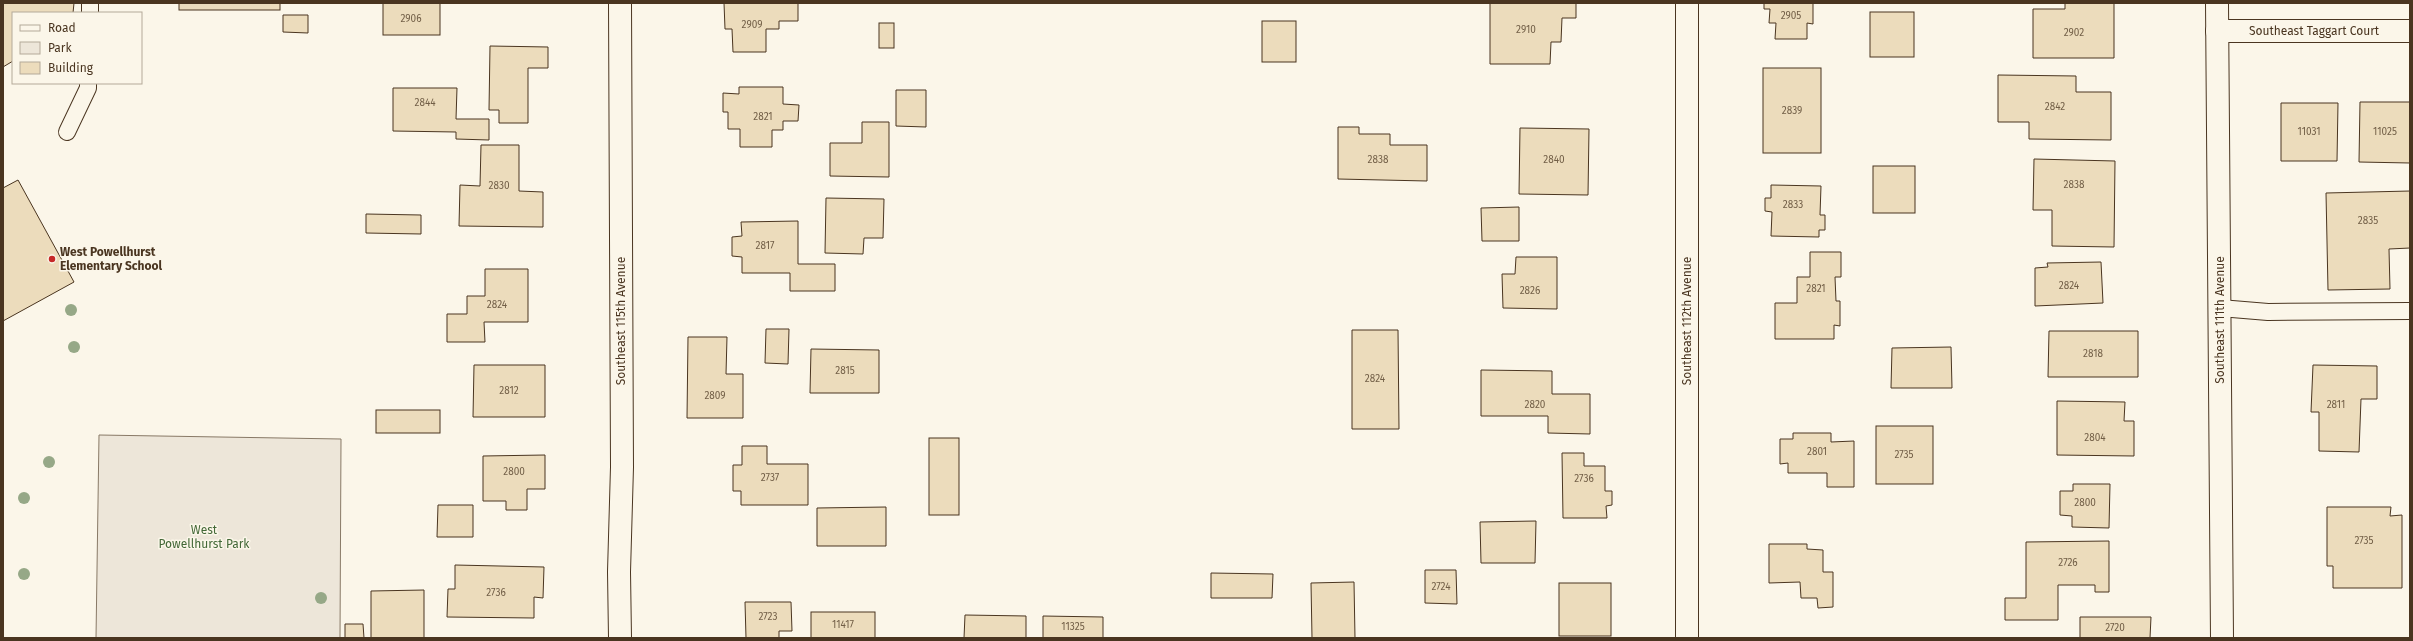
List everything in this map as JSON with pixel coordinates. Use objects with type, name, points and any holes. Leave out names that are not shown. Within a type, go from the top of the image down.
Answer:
[{"type":"street","name":"Southeast 115th Avenue","points":[[620,3],[622,459],[619,572],[620,638]]},
{"type":"street","name":"Southeast 112th Avenue","points":[[1687,3],[1687,638]]},
{"type":"street","name":"Southeast 111th Avenue","points":[[2217,3],[2222,638]]},
{"type":"street","name":"Southeast Taggart Court","points":[[2217,31],[2410,31]]},
{"type":"lane","points":[[67,132],[88,88],[88,84]]},
{"type":"lane","points":[[2220,308],[2268,312],[2410,311]]},
{"type":"green space","name":"West Powellhurst Park","points":[[99,435],[341,439],[340,638],[96,638]]},
{"type":"building","points":[[3,3],[74,3],[73,12],[12,12],[12,62],[3,67]]},
{"type":"building","points":[[179,3],[280,3],[280,10],[179,10]]},
{"type":"building","points":[[383,3],[440,3],[440,35],[383,35]]},
{"type":"building","points":[[724,3],[798,3],[798,21],[779,21],[779,29],[766,29],[766,52],[733,52],[732,29],[725,29]]},
{"type":"building","points":[[1490,3],[1576,3],[1576,18],[1562,18],[1561,42],[1551,42],[1550,64],[1490,64]]},
{"type":"building","points":[[1764,3],[1813,3],[1813,24],[1807,23],[1807,39],[1775,39],[1776,23],[1769,23],[1770,9],[1764,9]]},
{"type":"building","points":[[2065,3],[2114,3],[2114,58],[2033,58],[2033,9],[2065,9]]},
{"type":"building","points":[[1870,12],[1914,12],[1914,57],[1870,57]]},
{"type":"building","points":[[283,15],[308,15],[308,33],[283,32]]},
{"type":"building","points":[[1262,21],[1296,21],[1296,62],[1262,62]]},
{"type":"building","points":[[879,23],[894,23],[894,48],[879,48]]},
{"type":"building","points":[[490,46],[548,47],[548,68],[528,68],[528,123],[499,123],[499,110],[489,110]]},
{"type":"building","points":[[1763,68],[1821,68],[1821,153],[1763,153]]},
{"type":"building","points":[[1998,75],[2076,76],[2076,92],[2111,92],[2111,140],[2029,139],[2029,122],[1998,122]]},
{"type":"building","points":[[739,87],[783,87],[783,104],[799,105],[798,121],[783,121],[783,130],[772,130],[772,147],[740,147],[740,129],[728,129],[728,112],[723,112],[723,93],[739,94]]},
{"type":"building","points":[[393,88],[457,88],[456,119],[489,119],[489,140],[456,139],[456,132],[393,131]]},
{"type":"building","points":[[896,90],[926,90],[926,127],[896,126]]},
{"type":"building","points":[[2360,102],[2410,102],[2410,163],[2359,162]]},
{"type":"building","points":[[2281,103],[2338,103],[2337,161],[2281,161]]},
{"type":"building","points":[[862,122],[889,122],[889,177],[830,176],[830,143],[862,143]]},
{"type":"building","points":[[1338,127],[1359,127],[1359,134],[1390,134],[1390,145],[1427,145],[1427,181],[1338,179]]},
{"type":"building","points":[[1520,128],[1589,129],[1588,195],[1519,194]]},
{"type":"building","points":[[481,145],[519,145],[519,191],[543,192],[543,227],[459,226],[460,185],[480,186]]},
{"type":"building","points":[[2034,159],[2115,161],[2114,247],[2052,246],[2052,210],[2033,210]]},
{"type":"building","points":[[1873,166],[1915,166],[1915,213],[1873,213]]},
{"type":"building","points":[[18,180],[74,282],[3,321],[3,188]]},
{"type":"building","points":[[1771,185],[1821,186],[1820,215],[1825,215],[1825,230],[1819,230],[1819,237],[1771,236],[1772,212],[1765,211],[1765,198],[1771,198]]},
{"type":"building","points":[[2410,191],[2410,248],[2389,249],[2390,289],[2328,290],[2326,193]]},
{"type":"building","points":[[826,198],[884,199],[883,238],[864,238],[863,254],[825,253]]},
{"type":"building","points":[[1519,207],[1519,241],[1482,241],[1481,208]]},
{"type":"building","points":[[366,214],[421,215],[421,234],[366,233]]},
{"type":"building","points":[[798,221],[798,264],[835,264],[835,291],[790,291],[790,273],[742,273],[742,257],[732,256],[732,237],[742,236],[741,222]]},
{"type":"building","points":[[1810,252],[1841,252],[1841,277],[1835,277],[1836,301],[1840,301],[1840,326],[1834,325],[1834,339],[1775,339],[1775,303],[1797,303],[1797,277],[1810,277]]},
{"type":"building","points":[[1516,257],[1557,257],[1557,309],[1503,308],[1502,274],[1515,274]]},
{"type":"building","points":[[2101,262],[2103,303],[2035,306],[2035,268],[2048,267],[2047,263]]},
{"type":"building","points":[[485,269],[528,269],[528,322],[484,322],[485,342],[447,342],[447,314],[467,314],[467,296],[485,296]]},
{"type":"building","points":[[766,329],[789,329],[788,364],[765,363]]},
{"type":"building","points":[[1352,330],[1398,330],[1399,429],[1352,429]]},
{"type":"building","points":[[2049,331],[2138,331],[2138,377],[2048,377]]},
{"type":"building","points":[[688,337],[727,337],[726,374],[743,374],[743,418],[687,418]]},
{"type":"building","points":[[1951,347],[1952,388],[1891,388],[1892,348]]},
{"type":"building","points":[[811,349],[879,350],[879,393],[810,393]]},
{"type":"building","points":[[474,365],[545,365],[545,417],[473,417]]},
{"type":"building","points":[[2313,365],[2377,366],[2377,399],[2361,399],[2359,452],[2319,451],[2319,412],[2311,412]]},
{"type":"building","points":[[1481,370],[1552,371],[1552,394],[1590,394],[1590,434],[1548,433],[1548,416],[1481,416]]},
{"type":"building","points":[[2057,401],[2125,402],[2124,421],[2134,421],[2134,456],[2057,455]]},
{"type":"building","points":[[376,410],[440,410],[440,433],[376,433]]},
{"type":"building","points":[[1876,426],[1933,426],[1933,484],[1876,484]]},
{"type":"building","points":[[1793,433],[1831,433],[1831,442],[1854,441],[1854,487],[1827,487],[1827,473],[1788,473],[1788,463],[1780,464],[1780,439],[1793,439]]},
{"type":"building","points":[[929,438],[959,438],[959,515],[929,515]]},
{"type":"building","points":[[742,446],[767,446],[767,464],[808,464],[808,505],[741,505],[741,491],[733,491],[733,465],[742,465]]},
{"type":"building","points":[[1562,453],[1584,453],[1584,466],[1605,466],[1605,491],[1612,491],[1612,505],[1606,506],[1607,518],[1563,518]]},
{"type":"building","points":[[545,455],[545,489],[527,489],[527,510],[506,510],[506,501],[483,501],[483,456]]},
{"type":"building","points":[[2073,484],[2110,484],[2109,528],[2072,527],[2072,516],[2060,515],[2060,491],[2073,491]]},
{"type":"building","points":[[438,505],[473,505],[473,537],[437,537]]},
{"type":"building","points":[[886,507],[886,546],[817,546],[817,508]]},
{"type":"building","points":[[2327,507],[2391,507],[2390,516],[2402,515],[2402,588],[2333,588],[2333,566],[2327,566]]},
{"type":"building","points":[[1536,521],[1535,563],[1481,563],[1480,522]]},
{"type":"building","points":[[2109,541],[2109,592],[2095,592],[2095,585],[2058,585],[2058,620],[2005,620],[2005,598],[2026,598],[2026,542]]},
{"type":"building","points":[[1769,544],[1807,544],[1807,549],[1823,550],[1823,572],[1833,572],[1833,607],[1818,608],[1817,598],[1801,598],[1800,582],[1769,583]]},
{"type":"building","points":[[455,565],[544,567],[543,598],[534,597],[534,618],[447,617],[448,589],[455,589]]},
{"type":"building","points":[[1425,570],[1456,570],[1457,604],[1425,603]]},
{"type":"building","points":[[1211,573],[1273,574],[1272,598],[1211,598]]},
{"type":"building","points":[[1354,582],[1355,638],[1312,638],[1311,583]]},
{"type":"building","points":[[1559,583],[1611,583],[1611,636],[1559,636]]},
{"type":"building","points":[[424,590],[424,638],[371,638],[371,591]]},
{"type":"building","points":[[745,602],[791,602],[792,631],[779,631],[779,638],[746,638]]},
{"type":"building","points":[[811,612],[875,612],[875,638],[811,638]]},
{"type":"building","points":[[965,615],[1026,616],[1026,638],[964,638]]},
{"type":"building","points":[[1043,616],[1103,617],[1103,638],[1043,638]]},
{"type":"building","points":[[2080,617],[2151,617],[2150,638],[2080,638]]},
{"type":"building","points":[[345,624],[363,624],[364,638],[345,638]]},
{"type":"place","name":"West Powellhurst Elementary School","points":[[52,259]]}]
